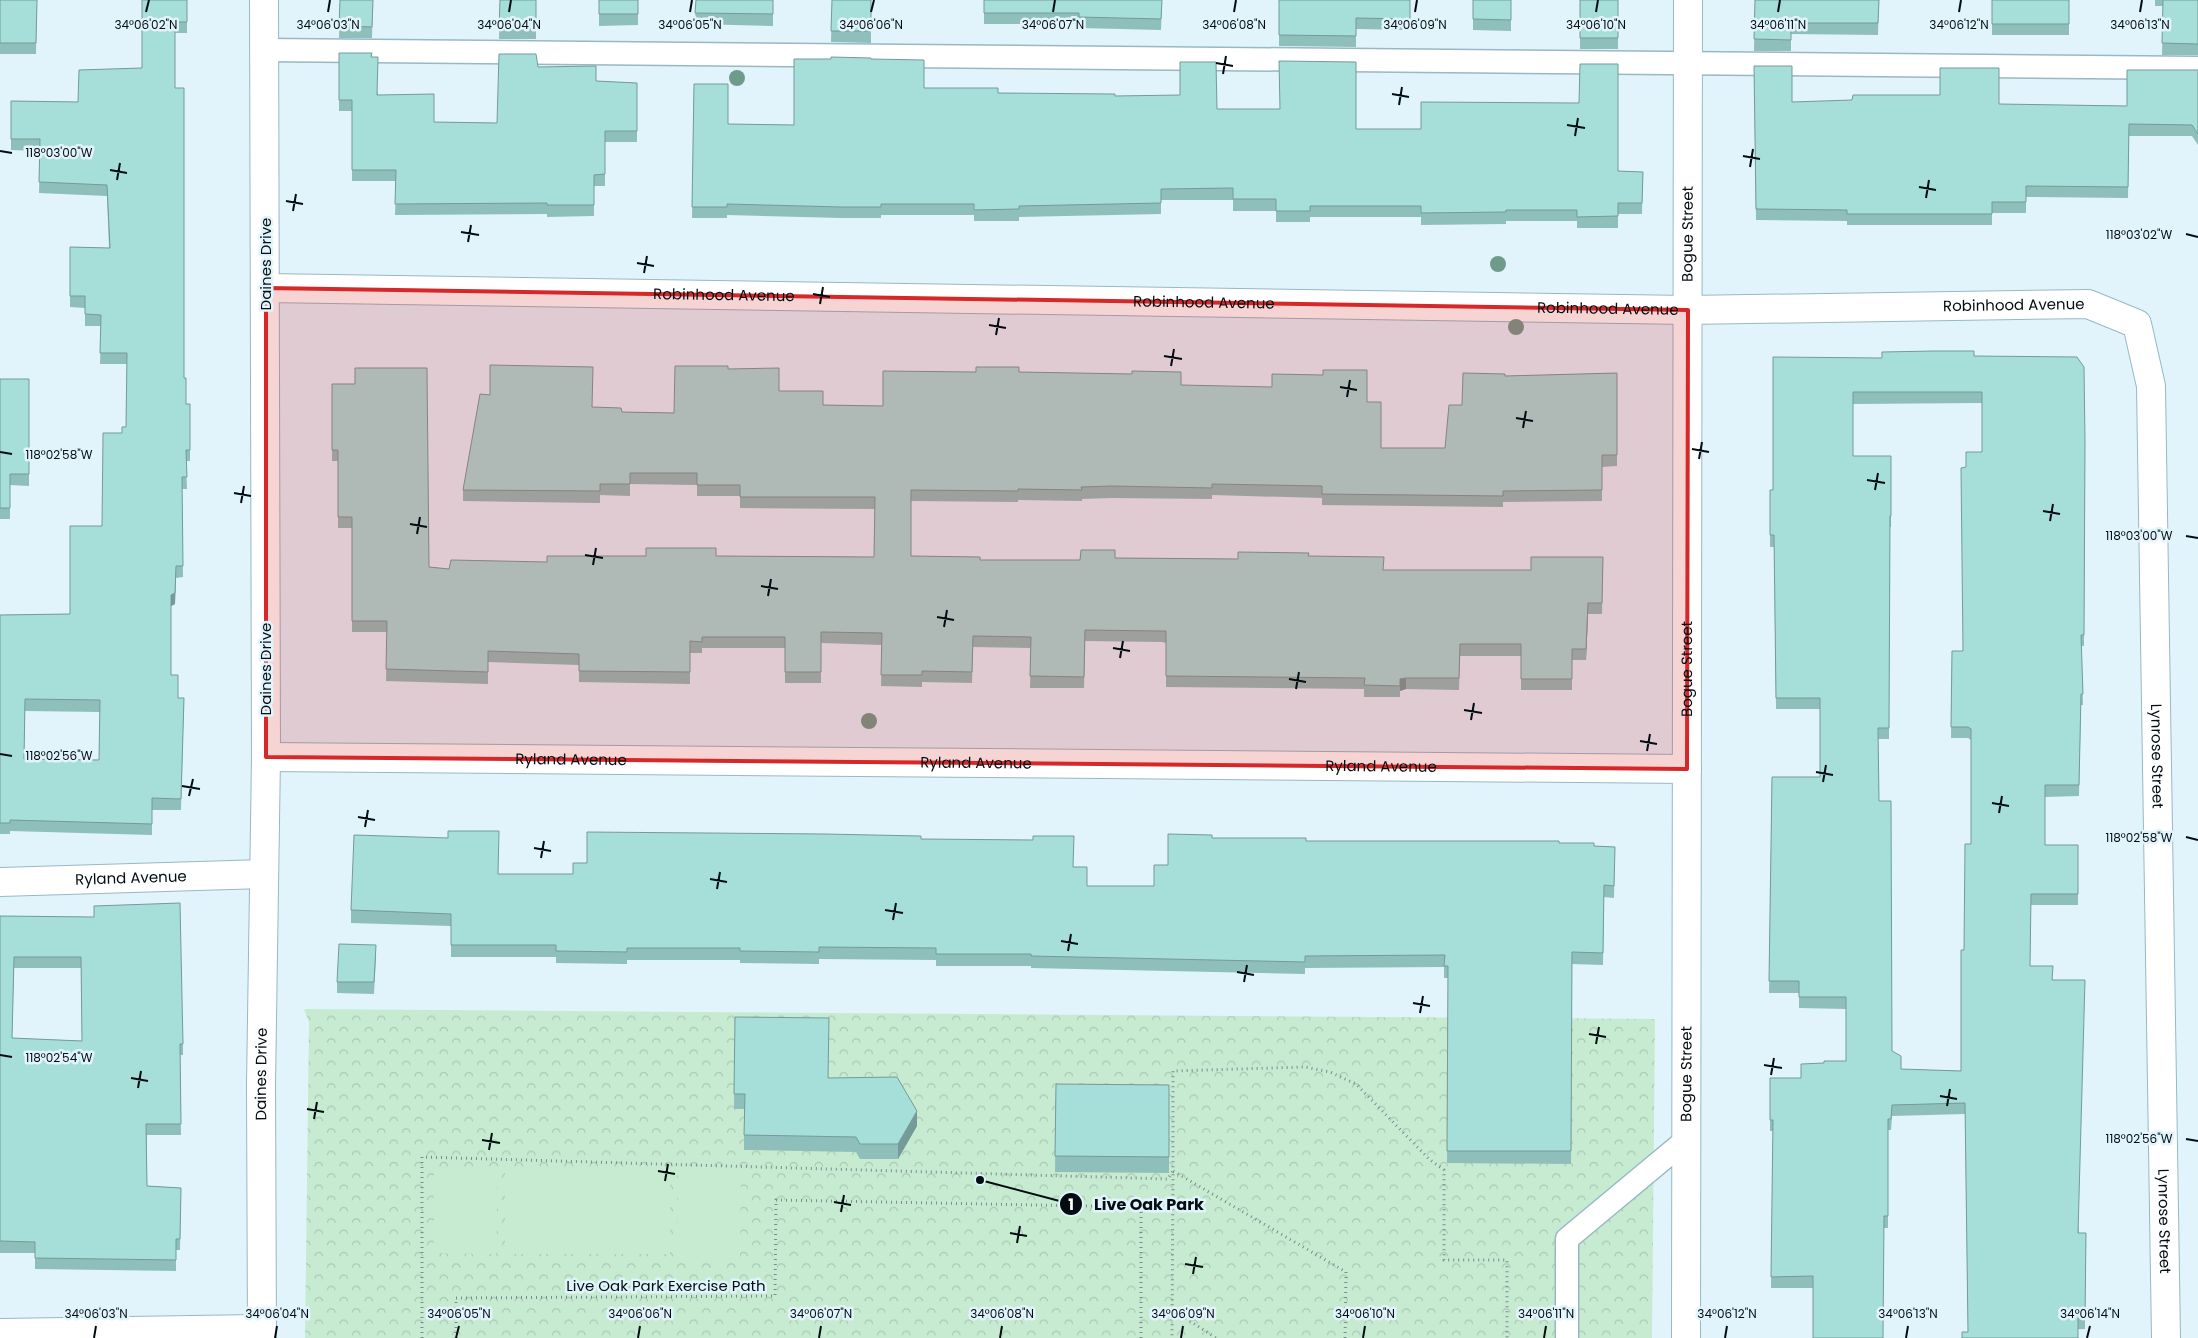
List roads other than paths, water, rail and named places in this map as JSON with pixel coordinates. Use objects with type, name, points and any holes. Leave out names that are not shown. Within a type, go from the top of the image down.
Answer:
[{"type":"street","name":"Daines Drive","points":[[262,1333],[266,757],[264,0]]},
{"type":"street","name":"Bogue Street","points":[[1686,1338],[1688,0]]},
{"type":"street","name":"Robinhood Avenue","points":[[266,288],[1688,310],[2088,304],[2137,324]]},
{"type":"street","name":"Lynrose Street","points":[[2137,324],[2151,386],[2166,1338]]},
{"type":"street","name":"Ryland Avenue","points":[[266,757],[1687,769]]},
{"type":"street","name":"Ryland Avenue","points":[[0,882],[264,874]]},
{"type":"street","points":[[0,1333],[262,1333]]},
{"type":"lane","points":[[264,50],[2198,68]]},
{"type":"lane","points":[[1567,1338],[1567,1239],[1686,1140]]},
{"type":"place","name":"Live Oak Park","points":[[980,1180]]}]
